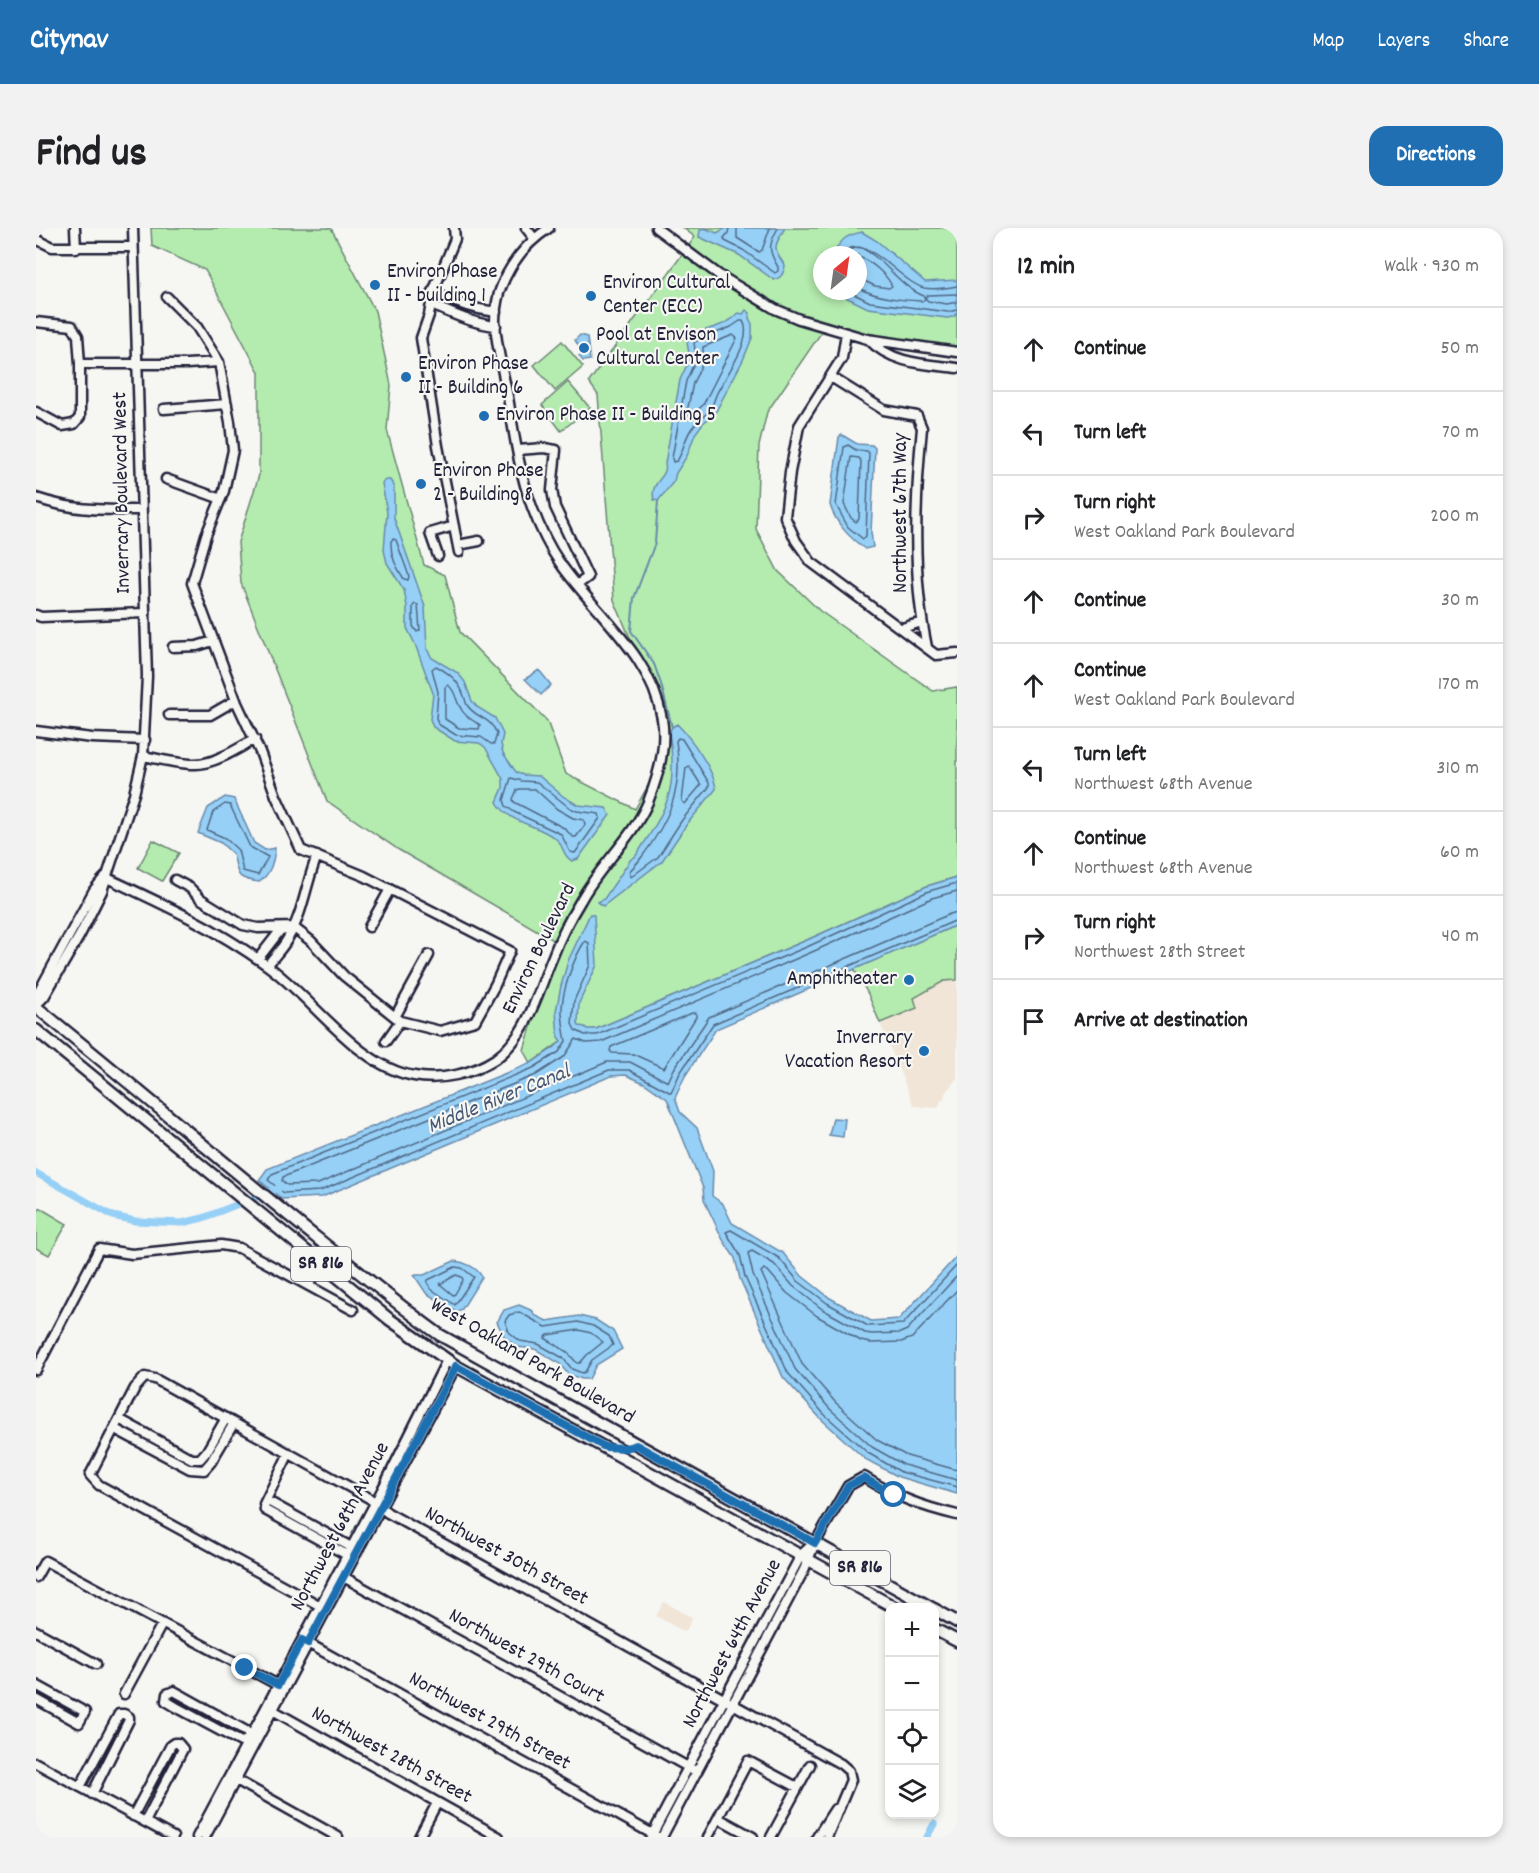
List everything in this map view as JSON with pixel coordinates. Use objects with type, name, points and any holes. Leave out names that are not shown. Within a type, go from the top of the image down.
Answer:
[{"type":"main road","name":"West Oakland Park Boulevard","points":[[36,1004],[272,1203],[440,1335],[924,1603]]},
{"type":"main road","name":"West Oakland Park Boulevard","points":[[36,1030],[403,1330],[452,1363],[887,1603]]},
{"type":"main road","points":[[142,1116],[163,1121],[171,1117]]},
{"type":"main road","points":[[605,1447],[626,1448],[636,1445]]},
{"type":"main road","points":[[632,1463],[638,1457],[655,1456]]},
{"type":"main road","name":"West Oakland Park Boulevard","points":[[939,1612],[957,1622]]},
{"type":"main road","points":[[939,1632],[957,1641]]},
{"type":"street","points":[[75,228],[76,249]]},
{"type":"street","name":"Inverrary Boulevard West","points":[[36,1004],[38,993],[89,899],[105,876],[134,794],[144,756],[147,676],[133,228]]},
{"type":"street","points":[[454,228],[455,238],[433,292],[429,315],[421,338],[438,446],[459,548],[479,541]]},
{"type":"street","points":[[526,228],[534,238]]},
{"type":"street","name":"Environ Boulevard","points":[[105,876],[196,919],[268,965],[372,1059],[391,1070],[413,1076],[434,1078],[451,1076],[467,1072],[494,1059],[512,1043],[525,1023],[555,951],[582,897],[623,842],[648,802],[660,764],[663,742],[662,719],[653,687],[628,644],[577,585],[544,537],[530,503],[518,450],[496,326],[496,312],[499,294],[511,266],[534,238],[549,228]]},
{"type":"street","points":[[656,228],[719,275],[775,309],[799,319],[867,339],[957,352]]},
{"type":"street","points":[[36,239],[52,248],[133,247]]},
{"type":"street","points":[[433,292],[469,308],[496,312]]},
{"type":"street","points":[[167,297],[198,327],[219,362],[233,450],[221,499],[206,535],[192,583],[236,700],[255,739],[276,796],[301,850],[364,876],[510,951],[495,985],[474,1021],[440,1031],[397,1019],[344,976],[311,941],[293,927],[258,928],[243,925],[201,899],[190,888],[174,880]]},
{"type":"street","points":[[431,305],[475,322],[496,326]]},
{"type":"street","points":[[36,322],[72,326],[78,336],[80,417],[74,424],[62,426],[36,412]]},
{"type":"street","points":[[846,333],[842,358],[799,426],[790,472],[785,517],[796,541],[811,562],[936,655],[957,653]]},
{"type":"street","points":[[867,339],[878,350],[899,359],[912,363],[957,368]]},
{"type":"street","points":[[80,364],[219,362]]},
{"type":"street","name":"Northwest 67th Way","points":[[831,377],[884,410],[917,416],[922,428],[916,539],[922,622],[927,647]]},
{"type":"street","name":"Inverrary Boulevard West","points":[[164,409],[227,404]]},
{"type":"street","points":[[518,450],[544,448],[556,450],[552,490],[555,507],[588,577],[577,585]]},
{"type":"street","name":"Inverrary Boulevard West","points":[[166,479],[221,499]]},
{"type":"street","points":[[36,498],[62,507],[85,510],[141,510]]},
{"type":"street","points":[[438,556],[430,533],[454,526]]},
{"type":"street","points":[[36,615],[41,617],[144,614]]},
{"type":"street","points":[[902,628],[922,622]]},
{"type":"street","points":[[173,647],[197,646],[213,641]]},
{"type":"street","points":[[169,715],[210,715],[236,700]]},
{"type":"street","points":[[36,731],[82,737],[145,740]]},
{"type":"street","points":[[144,756],[195,764],[206,763],[255,739]]},
{"type":"street","points":[[268,965],[289,938],[298,920],[317,856]]},
{"type":"street","points":[[369,927],[390,890]]},
{"type":"street","points":[[258,959],[279,932],[293,927]]},
{"type":"street","points":[[386,1041],[429,955]]},
{"type":"street","points":[[36,1370],[99,1249],[132,1254],[228,1246],[239,1248],[353,1310]]},
{"type":"street","points":[[308,1286],[322,1264]]},
{"type":"street","name":"Northwest 68th Avenue","points":[[206,1837],[269,1708],[452,1363]]},
{"type":"street","name":"Northwest 30th Street","points":[[119,1419],[135,1388],[145,1377],[155,1379],[841,1764],[849,1771],[850,1780],[841,1801]]},
{"type":"street","points":[[230,1421],[200,1459],[192,1459],[119,1419],[90,1475],[99,1485],[323,1607]]},
{"type":"street","points":[[114,1429],[190,1469],[204,1470],[211,1462],[230,1421]]},
{"type":"street","points":[[289,1453],[266,1500],[349,1551]]},
{"type":"street","name":"Northwest 64th Avenue","points":[[656,1836],[697,1772],[768,1636],[772,1609],[815,1543],[848,1486],[864,1478],[894,1495],[957,1515]]},
{"type":"street","name":"Northwest 68th Avenue","points":[[340,1575],[349,1551],[378,1504]]},
{"type":"street","name":"Northwest 64th Avenue","points":[[656,1836],[687,1767],[723,1698],[770,1622],[805,1557]]},
{"type":"street","points":[[36,1577],[45,1561],[278,1685]]},
{"type":"street","name":"Northwest 29th Court","points":[[340,1575],[697,1772]]},
{"type":"street","points":[[124,1694],[162,1624]]},
{"type":"street","points":[[36,1631],[96,1664]]},
{"type":"street","name":"Northwest 68th Avenue","points":[[269,1708],[278,1685],[305,1641]]},
{"type":"street","name":"Northwest 29th Street","points":[[305,1641],[656,1836]]},
{"type":"street","points":[[36,1685],[85,1712],[79,1723],[36,1699]]},
{"type":"street","points":[[174,1691],[246,1731],[252,1742],[241,1742],[176,1707],[166,1701],[167,1694],[174,1691]]},
{"type":"street","name":"Northwest 28th Street","points":[[269,1708],[499,1837]]},
{"type":"street","points":[[80,1787],[119,1714],[124,1714],[129,1717],[129,1720],[92,1794]]},
{"type":"street","points":[[107,1736],[118,1742]]},
{"type":"street","points":[[133,1816],[171,1745],[178,1743],[183,1749],[146,1822]]},
{"type":"street","points":[[95,1758],[106,1764]]},
{"type":"street","points":[[708,1837],[748,1761],[797,1787]]},
{"type":"street","points":[[36,1763],[173,1837]]},
{"type":"street","points":[[771,1837],[810,1765]]},
{"type":"street","points":[[233,1778],[338,1837]]},
{"type":"street","name":"Northwest 68th Avenue","points":[[197,1837],[233,1778]]},
{"type":"street","points":[[817,1837],[841,1801]]},
{"type":"street","points":[[827,1837],[841,1801]]},
{"type":"street","points":[[419,1837],[436,1803]]},
{"type":"street","points":[[718,1818],[753,1837]]},
{"type":"shaded area","name":"Inverrary Vacation Resort","points":[[957,980],[957,1078],[945,1093],[938,1108],[914,1106],[880,1023],[916,1008],[914,998],[944,981]]},
{"type":"shaded area","points":[[664,1602],[693,1618],[685,1632],[656,1616]]},
{"type":"green space","points":[[151,228],[331,228],[375,311],[391,385],[387,430],[424,565],[445,575],[460,632],[547,721],[566,774],[635,809],[651,780],[665,721],[614,600],[598,395],[589,382],[695,237],[683,228],[957,228],[957,348],[920,345],[825,327],[767,412],[759,446],[756,529],[778,571],[820,611],[933,691],[957,687],[957,877],[927,886],[807,940],[596,1029],[578,1033],[531,1063],[524,1050],[557,942],[399,850],[327,801],[241,583],[238,542],[259,475],[259,372],[205,270],[152,246]]},
{"type":"green space","points":[[562,341],[583,367],[555,391],[534,365]]},
{"type":"green space","points":[[568,382],[590,408],[561,431],[542,405]]},
{"type":"green space","points":[[153,840],[179,853],[162,881],[138,868]]},
{"type":"green space","points":[[957,925],[957,980],[944,981],[914,998],[917,1008],[880,1023],[854,969]]},
{"type":"green space","points":[[40,1208],[67,1224],[49,1255],[36,1248],[36,1215]]},
{"type":"water","points":[[704,228],[717,233],[726,228],[785,228],[776,247],[785,266],[782,275],[774,280],[739,255],[699,237],[700,230]]},
{"type":"water","points":[[862,232],[877,241],[925,282],[957,280],[957,314],[947,318],[868,308],[852,300],[867,300],[867,246],[838,246],[851,235]]},
{"type":"water","points":[[746,310],[750,313],[752,338],[743,360],[714,415],[703,423],[695,434],[674,481],[658,501],[654,500],[654,488],[664,473],[680,380],[690,358],[687,343],[697,334],[726,323],[738,313],[743,314]]},
{"type":"water","name":"Pool at Envison Cultural Center","points":[[580,335],[587,337],[590,360],[583,361],[579,356],[583,353],[575,340]]},
{"type":"water","points":[[842,435],[857,444],[872,445],[875,448],[871,532],[873,547],[865,549],[844,530],[830,505],[839,437]]},
{"type":"water","points":[[390,480],[394,486],[394,518],[425,607],[427,649],[432,658],[458,673],[465,682],[472,701],[477,707],[495,718],[503,734],[501,744],[503,753],[516,772],[539,776],[564,797],[578,805],[606,808],[610,815],[578,859],[572,861],[566,856],[556,839],[516,819],[502,809],[497,802],[503,788],[503,779],[485,747],[479,743],[455,741],[433,727],[430,719],[433,693],[407,628],[404,590],[387,563],[384,550],[387,513],[382,483]]},
{"type":"water","points":[[539,670],[551,685],[541,695],[525,679]]},
{"type":"water","points":[[677,724],[701,755],[711,773],[716,789],[687,824],[662,861],[603,906],[598,902],[604,899],[631,859],[635,857],[662,813],[671,786],[672,753],[669,733]]},
{"type":"water","points":[[225,797],[234,799],[254,843],[265,850],[275,848],[271,867],[259,882],[241,877],[238,874],[233,854],[221,843],[198,833],[208,808]]},
{"type":"water","points":[[957,877],[957,925],[716,1029],[685,1076],[675,1098],[680,1112],[697,1128],[713,1171],[712,1196],[723,1204],[732,1223],[783,1253],[802,1276],[830,1298],[871,1321],[899,1319],[957,1256],[957,1494],[899,1477],[865,1459],[820,1418],[783,1377],[740,1279],[735,1258],[723,1240],[704,1200],[703,1188],[667,1099],[644,1083],[626,1075],[611,1076],[322,1197],[282,1199],[259,1180],[267,1169],[531,1063],[555,1047],[561,1041],[558,1037],[556,1011],[561,986],[568,961],[590,914],[594,915],[597,965],[579,1003],[578,1023],[579,1026],[587,1029],[596,1029],[807,940],[927,886]]},
{"type":"water","points":[[833,1118],[845,1119],[843,1137],[829,1135]]},
{"type":"water","points":[[454,1261],[477,1270],[482,1277],[462,1309],[456,1312],[426,1293],[414,1275],[424,1275]]},
{"type":"water","points":[[519,1305],[547,1321],[579,1316],[596,1320],[613,1331],[622,1349],[596,1365],[589,1379],[568,1374],[559,1363],[535,1349],[517,1347],[504,1336],[497,1322],[504,1310]]},
{"type":"waterway","points":[[658,501],[655,543],[634,598],[631,631],[654,664],[672,727]]},
{"type":"waterway","name":"Middle River Canal","points":[[36,1173],[113,1216],[135,1221],[182,1223],[203,1218],[279,1188]]},
{"type":"waterway","points":[[927,1837],[934,1824]]},
{"type":"place","name":"Environ Phase II - building 1","points":[[375,285]]},
{"type":"place","name":"Environ Cultural Center (ECC)","points":[[591,296]]},
{"type":"place","name":"Pool at Envison Cultural Center","points":[[584,348]]},
{"type":"place","name":"Environ Phase II - Building 6","points":[[406,377]]},
{"type":"place","name":"Environ Phase II - Building 5","points":[[484,416]]},
{"type":"place","name":"Environ Phase 2 - Building 8","points":[[421,484]]},
{"type":"place","name":"Amphitheater","points":[[909,980]]},
{"type":"place","name":"Inverrary Vacation Resort","points":[[924,1051]]},
{"type":"route","points":[[245,1668],[278,1685],[302,1640],[308,1643],[456,1366],[605,1447],[626,1448],[636,1445],[815,1543],[848,1486],[864,1478],[894,1495]]}]
